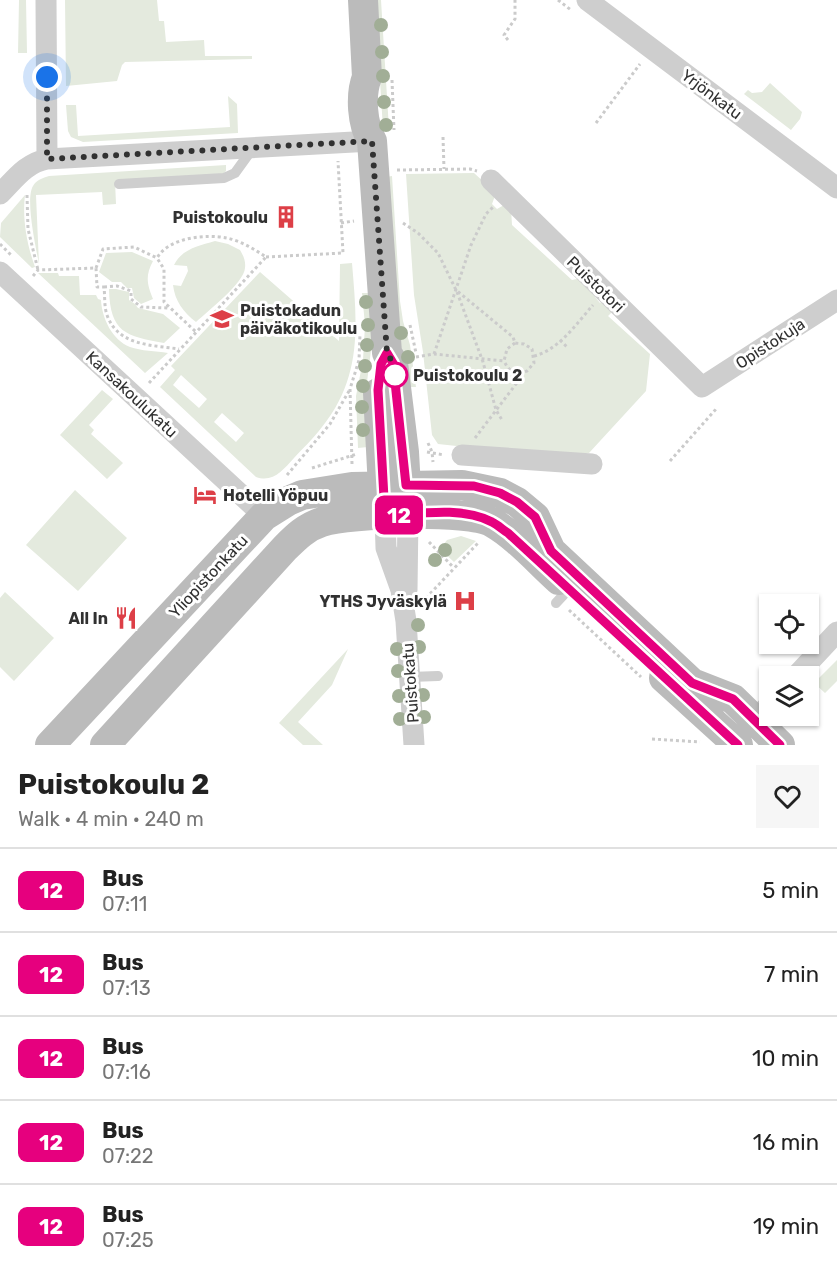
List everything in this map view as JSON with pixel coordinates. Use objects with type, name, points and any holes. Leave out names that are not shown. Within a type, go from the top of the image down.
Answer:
[{"type":"main road","name":"Puistokatu","points":[[363,0],[367,77],[373,87],[376,131],[372,141],[387,353],[393,363],[396,515]]},
{"type":"main road","name":"Yliopistonkatu","points":[[50,745],[264,516],[288,501],[303,495],[352,487],[395,486],[474,486],[500,493],[517,502],[535,517],[551,551],[692,683],[733,699],[727,733]]},
{"type":"main road","points":[[105,745],[301,532],[323,521],[396,515],[457,514],[477,516],[493,522],[508,533],[561,597],[727,733],[780,745]]},
{"type":"street","points":[[46,0],[47,159]]},
{"type":"street","name":"Yrjönkatu","points":[[587,0],[837,188]]},
{"type":"street","points":[[0,194],[25,168],[35,161],[47,159],[372,141]]},
{"type":"street","name":"Puistotori","points":[[497,187],[702,387]]},
{"type":"street","name":"Kansakoulukatu","points":[[0,272],[264,516]]},
{"type":"street","name":"Opistokuja","points":[[702,387],[837,300]]},
{"type":"street","points":[[462,455],[592,464]]},
{"type":"street","name":"Puistokatu","points":[[396,515],[386,548],[401,590],[406,621],[414,745]]},
{"type":"street","points":[[806,666],[837,633]]},
{"type":"lane","points":[[119,184],[224,178],[235,173],[253,148]]},
{"type":"lane","points":[[410,677],[438,676]]},
{"type":"path","points":[[508,40],[504,35],[515,19],[515,0]]},
{"type":"path","points":[[596,123],[641,62]]},
{"type":"path","points":[[443,137],[444,170]]},
{"type":"path","points":[[157,258],[172,244],[207,236],[229,238],[266,256],[343,253],[338,154]]},
{"type":"path","points":[[398,181],[397,170],[470,170],[482,173],[497,187],[459,275],[434,354]]},
{"type":"path","points":[[27,193],[28,229],[38,270]]},
{"type":"path","points":[[341,223],[354,221],[354,212]]},
{"type":"path","points":[[402,213],[404,234]]},
{"type":"path","points":[[403,223],[418,233],[438,253],[456,290],[482,359],[496,410],[502,420]]},
{"type":"path","points":[[170,308],[141,307],[131,299],[131,291],[117,286],[97,287],[96,268],[103,249],[134,248],[157,258],[164,269],[164,302],[196,332]]},
{"type":"path","points":[[147,384],[266,256]]},
{"type":"path","points":[[33,276],[38,270],[96,268]]},
{"type":"path","points":[[105,287],[107,315],[123,338],[132,342],[179,350]]},
{"type":"path","points":[[456,290],[516,343]]},
{"type":"path","points":[[534,356],[550,349],[560,340],[605,292]]},
{"type":"path","points":[[410,322],[417,365]]},
{"type":"path","points":[[286,476],[330,424],[350,390],[359,360],[360,332]]},
{"type":"path","points":[[560,340],[568,348]]},
{"type":"path","points":[[416,357],[434,354],[504,362],[513,372],[520,373],[528,371],[534,363],[532,349],[524,344],[516,343],[507,349],[504,362]]},
{"type":"path","points":[[462,455],[516,385],[520,373]]},
{"type":"path","points":[[350,390],[352,455]]},
{"type":"path","points":[[670,461],[717,408]]},
{"type":"path","points":[[425,437],[432,452]]},
{"type":"path","points":[[426,598],[484,537]]},
{"type":"path","points":[[429,542],[454,568]]},
{"type":"path","points":[[561,597],[642,678]]},
{"type":"path","points":[[652,739],[727,733]]},
{"type":"shaded area","points":[[19,0],[26,0],[27,53],[18,53]]},
{"type":"shaded area","points":[[65,0],[157,0],[159,21],[164,21],[166,42],[204,40],[205,56],[252,56],[252,59],[125,62],[117,81],[66,86]]},
{"type":"shaded area","points":[[375,0],[381,0],[389,129],[383,129]]},
{"type":"shaded area","points":[[770,83],[802,112],[800,119],[791,130],[744,94],[748,90],[752,93],[762,92]]},
{"type":"shaded area","points":[[228,96],[237,104],[238,133],[83,142],[71,137],[68,131],[66,105],[76,105],[78,136],[230,127]]},
{"type":"shaded area","points":[[226,165],[226,171],[221,176],[115,181],[116,204],[103,205],[102,192],[36,195],[39,264],[30,201],[36,182],[49,176]]},
{"type":"shaded area","points":[[474,173],[496,193],[492,204],[497,209],[504,205],[511,209],[512,225],[572,280],[582,278],[597,290],[595,297],[600,303],[605,299],[613,311],[608,316],[650,354],[646,391],[589,453],[550,456],[438,444],[432,435],[414,295],[406,174]]},
{"type":"shaded area","points":[[392,176],[400,301],[416,387],[407,387],[400,348],[386,177]]},
{"type":"shaded area","points":[[25,195],[26,232],[35,267],[32,268],[0,237],[1,223]]},
{"type":"shaded area","points":[[215,241],[240,250],[245,261],[245,268],[232,289],[196,322],[180,306],[173,285],[181,286],[188,271],[187,266],[174,265],[186,252]]},
{"type":"shaded area","points":[[132,252],[153,261],[148,280],[153,299],[141,304],[134,298],[132,288],[127,288],[121,282],[112,282],[99,272],[106,253]]},
{"type":"shaded area","points":[[352,263],[356,328],[351,369],[345,388],[322,427],[286,467],[273,477],[256,477],[160,387],[175,370],[171,366],[260,272],[339,341],[340,264]],"holes":[[[181,375],[207,399],[199,408],[173,385]],[[222,413],[244,433],[236,442],[214,422]]]},
{"type":"shaded area","points":[[38,273],[79,276],[80,295],[96,295],[101,300],[103,314],[109,328],[118,339],[130,347],[168,353],[145,373]]},
{"type":"shaded area","points":[[109,289],[129,292],[129,300],[138,308],[163,314],[180,328],[164,343],[130,334],[117,324],[110,304]]},
{"type":"shaded area","points":[[362,293],[368,293],[375,319],[367,382],[368,447],[358,448],[356,396],[363,360],[365,325]]},
{"type":"shaded area","points":[[102,390],[113,399],[89,425],[94,430],[91,434],[123,463],[107,479],[60,435]]},
{"type":"shaded area","points":[[75,490],[127,538],[78,591],[26,545]]},
{"type":"shaded area","points":[[461,536],[476,541],[454,562],[440,549],[447,540]]},
{"type":"shaded area","points":[[5,592],[54,638],[14,681],[0,667],[0,598]]},
{"type":"shaded area","points":[[348,649],[332,685],[298,722],[323,745],[303,745],[279,723]]},
{"type":"shaded area","points":[[837,660],[837,681],[825,693],[819,688],[819,678]]},
{"type":"bus line","name":"12","points":[[738,745],[508,533],[493,522],[477,516],[457,514],[385,516],[378,390],[381,364],[387,353],[393,363],[406,485],[474,486],[500,493],[517,502],[535,517],[551,551],[692,683],[733,699],[780,745]]},
{"type":"place","name":"Puistokoulu","points":[[286,217]]},
{"type":"place","name":"Puistokadun päiväkotikoulu","points":[[222,319]]},
{"type":"place","name":"Puistokoulu 2","points":[[395,375]]},
{"type":"place","name":"Hotelli Yöpuu","points":[[205,495]]},
{"type":"place","name":"YTHS Jyväskylä","points":[[465,601]]},
{"type":"place","name":"All In","points":[[126,618]]},
{"type":"route","points":[[47,77],[47,159],[372,141],[387,353],[393,363],[395,375]]}]
